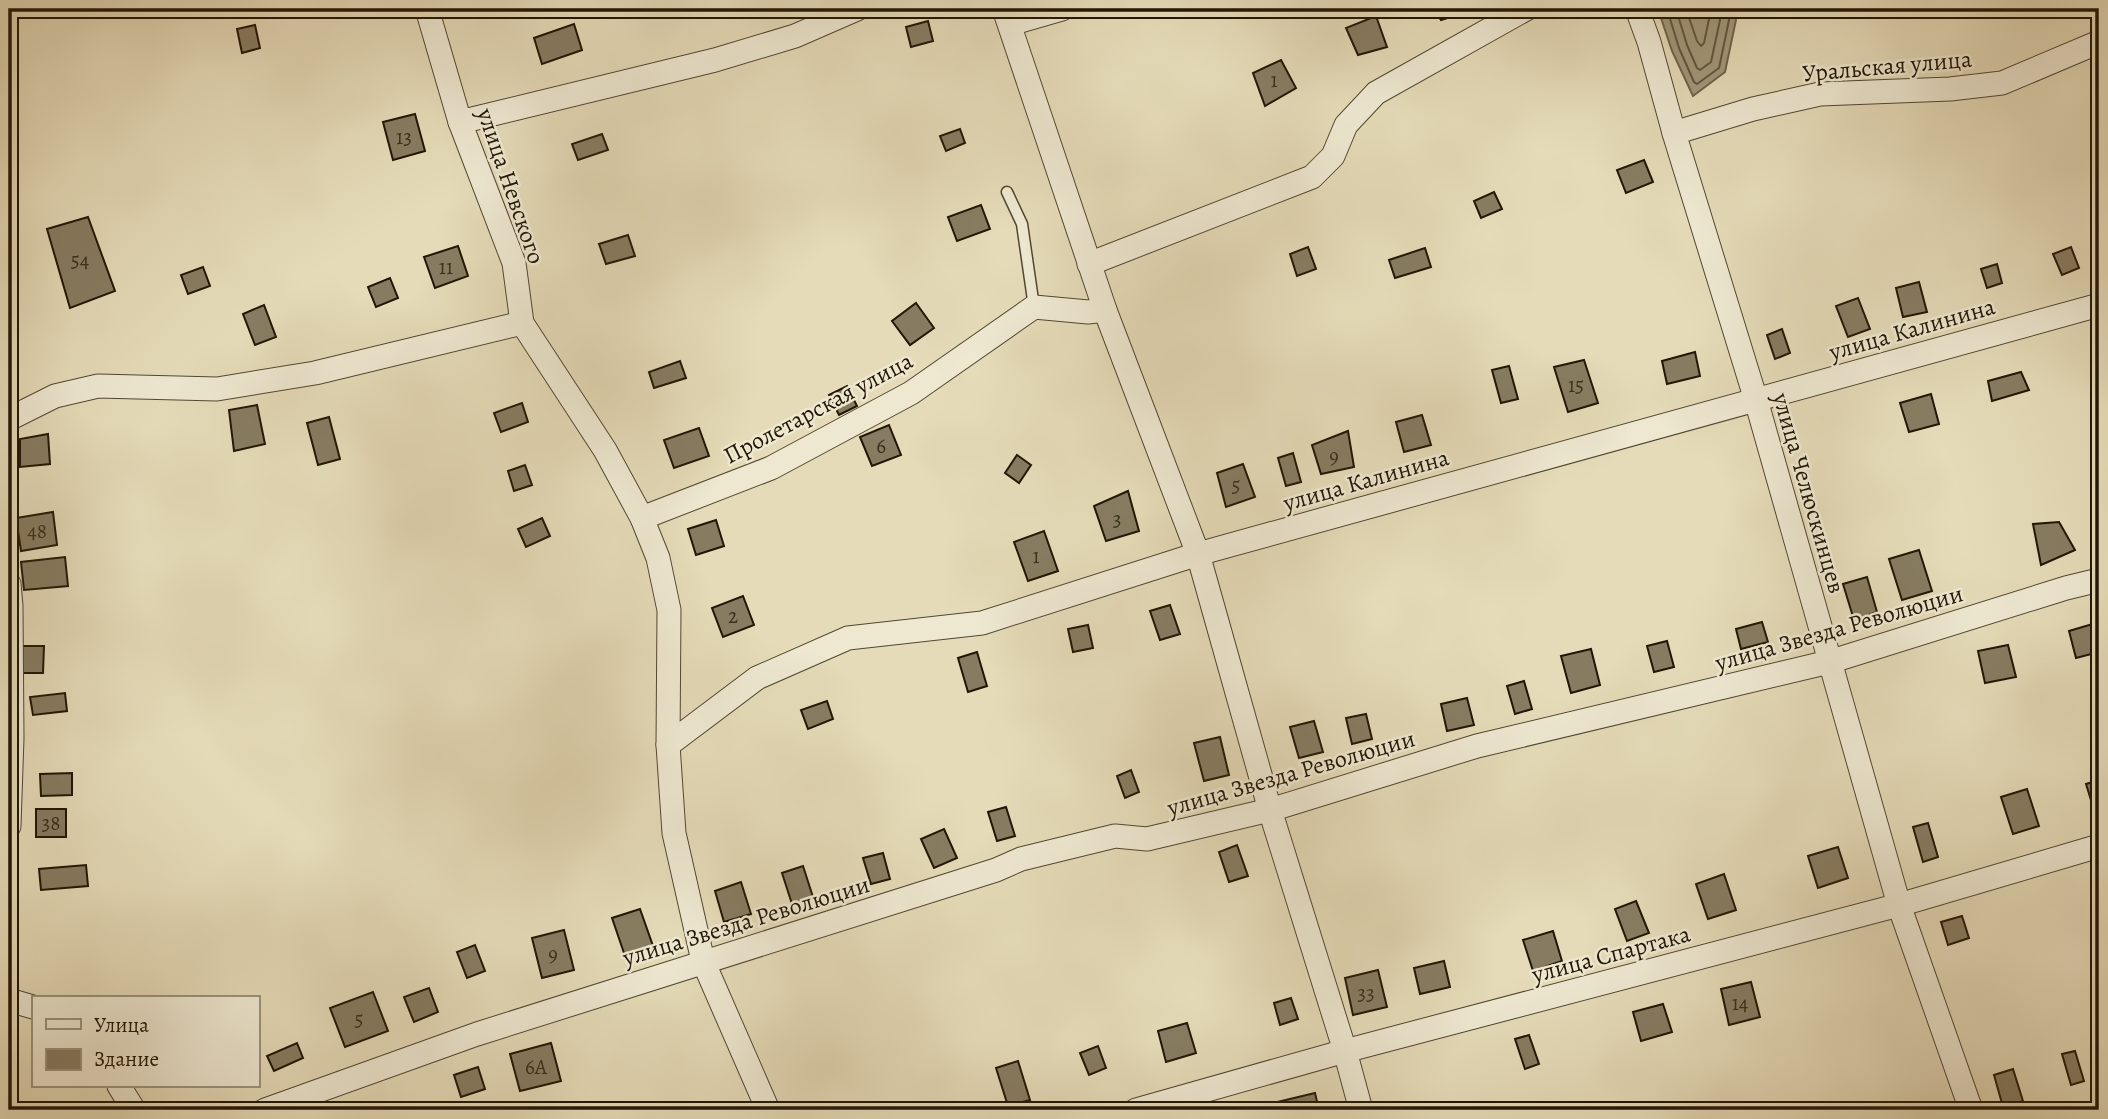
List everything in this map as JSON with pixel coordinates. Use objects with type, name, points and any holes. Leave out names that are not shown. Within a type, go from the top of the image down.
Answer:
[{"type":"street","name":"улица Невского","points":[[427,9],[460,122],[514,263],[522,323],[605,450],[642,518],[658,558],[669,610],[668,745],[674,833],[702,961],[768,1110]]},
{"type":"street","points":[[460,122],[715,60],[795,36],[857,9]]},
{"type":"street","points":[[1062,9],[1007,17],[1105,310],[1199,554],[1270,810],[1361,1110]]},
{"type":"street","points":[[1089,264],[1312,177],[1333,156],[1346,125],[1376,93],[1526,9]]},
{"type":"street","name":"улица Челюскинцев","points":[[1637,9],[1756,400],[1899,905],[1971,1110]]},
{"type":"street","name":"Уральская улица","points":[[1674,133],[1753,109],[1820,94],[1950,89],[2002,83],[2099,42]]},
{"type":"street","name":"улица Калинина","points":[[668,745],[757,678],[848,638],[982,623],[1199,554],[2099,305]]},
{"type":"street","points":[[1034,307],[1088,312],[1105,310]]},
{"type":"street","name":"Пролетарская улица","points":[[642,518],[771,468],[899,399],[1034,307]]},
{"type":"street","points":[[9,419],[55,396],[98,386],[217,388],[315,373],[522,323]]},
{"type":"street","name":"улица Звезда Революции","points":[[264,1110],[477,1034],[996,870],[1021,859],[1115,836],[1147,839],[1270,810],[1477,746],[1829,662],[2099,580]]},
{"type":"street","points":[[9,584],[12,738],[9,826]]},
{"type":"street","name":"улица Спартака","points":[[1136,1110],[1345,1051],[1899,905],[2099,846]]},
{"type":"street","points":[[9,1000],[32,1007]]},
{"type":"street","points":[[120,1088],[134,1110]]},
{"type":"lane","points":[[1007,192],[1022,224],[1034,307]]},
{"type":"water","points":[[1661,9],[1734,9],[1736,20],[1725,72],[1693,96],[1672,51],[1659,12]]},
{"type":"building","points":[[1434,9],[1465,9],[1467,12],[1441,20]]},
{"type":"building","points":[[1376,16],[1387,47],[1358,55],[1346,28]]},
{"type":"building","points":[[928,21],[933,41],[911,47],[906,27]]},
{"type":"building","points":[[574,24],[582,50],[542,64],[534,38]]},
{"type":"building","points":[[9,25],[18,60],[9,62]]},
{"type":"building","points":[[255,25],[260,48],[242,53],[237,29]]},
{"type":"building","points":[[1281,60],[1296,88],[1265,106],[1253,73]]},
{"type":"building","points":[[415,114],[425,151],[393,160],[383,122]]},
{"type":"building","points":[[960,129],[965,143],[946,151],[940,136]]},
{"type":"building","points":[[602,134],[608,150],[578,160],[572,144]]},
{"type":"building","points":[[1644,160],[1653,182],[1626,193],[1617,170]]},
{"type":"building","points":[[1494,192],[1502,209],[1481,218],[1474,201]]},
{"type":"building","points":[[981,205],[990,229],[957,241],[948,217]]},
{"type":"building","points":[[88,217],[115,291],[70,308],[47,229]]},
{"type":"building","points":[[628,235],[635,256],[606,264],[599,244]]},
{"type":"building","points":[[458,246],[468,276],[435,288],[424,257]]},
{"type":"building","points":[[1308,247],[1316,269],[1297,276],[1290,254]]},
{"type":"building","points":[[2071,247],[2079,268],[2062,275],[2053,254]]},
{"type":"building","points":[[1425,248],[1431,267],[1395,278],[1389,260]]},
{"type":"building","points":[[1997,264],[2002,283],[1987,288],[1981,269]]},
{"type":"building","points":[[203,267],[210,286],[188,294],[181,275]]},
{"type":"building","points":[[390,278],[398,298],[376,307],[368,287]]},
{"type":"building","points":[[1919,282],[1927,312],[1903,317],[1896,288]]},
{"type":"building","points":[[1858,298],[1870,329],[1848,337],[1836,306]]},
{"type":"building","points":[[916,303],[934,328],[910,345],[892,321]]},
{"type":"building","points":[[264,305],[276,337],[255,345],[243,314]]},
{"type":"building","points":[[1782,329],[1790,353],[1775,359],[1767,335]]},
{"type":"building","points":[[1695,352],[1700,376],[1667,384],[1662,361]]},
{"type":"building","points":[[1584,360],[1598,403],[1568,412],[1554,367]]},
{"type":"building","points":[[680,361],[686,378],[654,388],[649,372]]},
{"type":"building","points":[[1509,366],[1518,399],[1501,403],[1492,370]]},
{"type":"building","points":[[2021,372],[2029,390],[1992,401],[1988,381]]},
{"type":"building","points":[[847,386],[857,406],[839,415],[829,395]]},
{"type":"building","points":[[1931,394],[1939,424],[1909,432],[1900,403]]},
{"type":"building","points":[[522,403],[528,422],[501,432],[494,413]]},
{"type":"building","points":[[257,405],[265,444],[234,451],[229,410]]},
{"type":"building","points":[[1422,415],[1431,445],[1404,452],[1396,422]]},
{"type":"building","points":[[329,417],[340,459],[318,465],[307,423]]},
{"type":"building","points":[[889,425],[901,455],[872,466],[860,437]]},
{"type":"building","points":[[699,428],[709,456],[674,468],[664,440]]},
{"type":"building","points":[[1348,431],[1354,467],[1321,474],[1312,445]]},
{"type":"building","points":[[48,434],[50,464],[20,467],[20,439]]},
{"type":"building","points":[[1293,453],[1301,482],[1286,486],[1278,458]]},
{"type":"building","points":[[1017,455],[1031,465],[1019,483],[1005,473]]},
{"type":"building","points":[[1243,464],[1255,497],[1226,507],[1217,473]]},
{"type":"building","points":[[525,465],[532,485],[514,491],[508,471]]},
{"type":"building","points":[[1128,491],[1139,531],[1106,541],[1094,506]]},
{"type":"building","points":[[53,512],[57,545],[21,551],[16,518]]},
{"type":"building","points":[[542,518],[550,536],[526,547],[518,529]]},
{"type":"building","points":[[716,520],[724,546],[696,555],[688,529]]},
{"type":"building","points":[[2059,522],[2075,550],[2041,565],[2033,524]]},
{"type":"building","points":[[1044,531],[1058,571],[1028,581],[1014,542]]},
{"type":"building","points":[[1919,550],[1932,591],[1902,600],[1889,559]]},
{"type":"building","points":[[65,557],[68,586],[24,590],[21,562]]},
{"type":"building","points":[[1867,577],[1877,612],[1854,620],[1843,584]]},
{"type":"building","points":[[743,596],[754,625],[723,637],[712,608]]},
{"type":"building","points":[[1170,605],[1180,634],[1160,640],[1150,611]]},
{"type":"building","points":[[1762,622],[1768,642],[1741,649],[1736,629]]},
{"type":"building","points":[[2096,623],[2099,652],[2076,658],[2069,631]]},
{"type":"building","points":[[1088,625],[1093,648],[1073,652],[1068,629]]},
{"type":"building","points":[[1667,641],[1674,667],[1654,672],[1647,646]]},
{"type":"building","points":[[2008,645],[2016,677],[1985,683],[1978,651]]},
{"type":"building","points":[[21,646],[44,646],[43,673],[21,673]]},
{"type":"building","points":[[1591,649],[1600,685],[1571,693],[1561,656]]},
{"type":"building","points":[[977,652],[987,686],[968,692],[958,658]]},
{"type":"building","points":[[1524,681],[1532,709],[1515,714],[1507,686]]},
{"type":"building","points":[[65,693],[67,711],[33,715],[30,697]]},
{"type":"building","points":[[1467,698],[1474,725],[1447,731],[1441,704]]},
{"type":"building","points":[[827,701],[833,719],[808,729],[801,710]]},
{"type":"building","points":[[1366,714],[1372,739],[1352,744],[1346,718]]},
{"type":"building","points":[[1314,721],[1323,752],[1299,758],[1290,727]]},
{"type":"building","points":[[1220,737],[1229,775],[1204,781],[1194,743]]},
{"type":"building","points":[[1131,770],[1139,792],[1125,798],[1117,776]]},
{"type":"building","points":[[72,773],[72,795],[41,796],[40,774]]},
{"type":"building","points":[[2099,780],[2099,811],[2095,813],[2086,784]]},
{"type":"building","points":[[2027,789],[2039,826],[2013,834],[2001,797]]},
{"type":"building","points":[[1006,807],[1015,836],[997,841],[988,812]]},
{"type":"building","points":[[36,809],[66,809],[66,837],[36,837]]},
{"type":"building","points":[[1928,823],[1938,857],[1923,862],[1913,827]]},
{"type":"building","points":[[944,829],[957,858],[934,868],[921,839]]},
{"type":"building","points":[[1237,845],[1248,876],[1229,882],[1219,852]]},
{"type":"building","points":[[1838,847],[1848,878],[1818,888],[1808,856]]},
{"type":"building","points":[[883,853],[890,879],[871,884],[863,858]]},
{"type":"building","points":[[86,865],[88,886],[41,890],[39,869]]},
{"type":"building","points":[[803,866],[813,897],[792,904],[782,873]]},
{"type":"building","points":[[1724,874],[1736,910],[1708,919],[1696,884]]},
{"type":"building","points":[[741,882],[751,914],[724,922],[715,891]]},
{"type":"building","points":[[1636,901],[1649,933],[1627,941],[1615,909]]},
{"type":"building","points":[[640,909],[653,946],[625,956],[612,918]]},
{"type":"building","points":[[1962,916],[1969,938],[1948,945],[1941,922]]},
{"type":"building","points":[[564,930],[574,970],[542,978],[532,938]]},
{"type":"building","points":[[1553,931],[1562,961],[1533,971],[1523,940]]},
{"type":"building","points":[[475,945],[485,971],[467,978],[457,952]]},
{"type":"building","points":[[1444,961],[1450,987],[1420,994],[1414,968]]},
{"type":"building","points":[[1378,970],[1387,1007],[1353,1015],[1345,978]]},
{"type":"building","points":[[1751,982],[1760,1017],[1729,1025],[1721,989]]},
{"type":"building","points":[[429,988],[438,1012],[414,1022],[404,997]]},
{"type":"building","points":[[373,992],[388,1031],[345,1047],[330,1008]]},
{"type":"building","points":[[1291,998],[1298,1019],[1280,1025],[1274,1003]]},
{"type":"building","points":[[1663,1004],[1672,1032],[1641,1041],[1633,1012]]},
{"type":"building","points":[[1187,1023],[1196,1053],[1166,1062],[1158,1031]]},
{"type":"building","points":[[1529,1035],[1539,1064],[1525,1069],[1515,1039]]},
{"type":"building","points":[[297,1043],[303,1058],[274,1071],[267,1056]]},
{"type":"building","points":[[551,1043],[561,1081],[520,1091],[510,1054]]},
{"type":"building","points":[[1098,1046],[1106,1068],[1089,1075],[1080,1053]]},
{"type":"building","points":[[2075,1051],[2084,1081],[2071,1085],[2062,1054]]},
{"type":"building","points":[[1018,1061],[1030,1100],[1008,1106],[996,1068]]},
{"type":"building","points":[[478,1067],[485,1089],[461,1097],[454,1075]]},
{"type":"building","points":[[2013,1069],[2023,1101],[2003,1107],[1994,1075]]},
{"type":"building","points":[[1315,1093],[1319,1110],[1274,1110],[1273,1103]]}]
